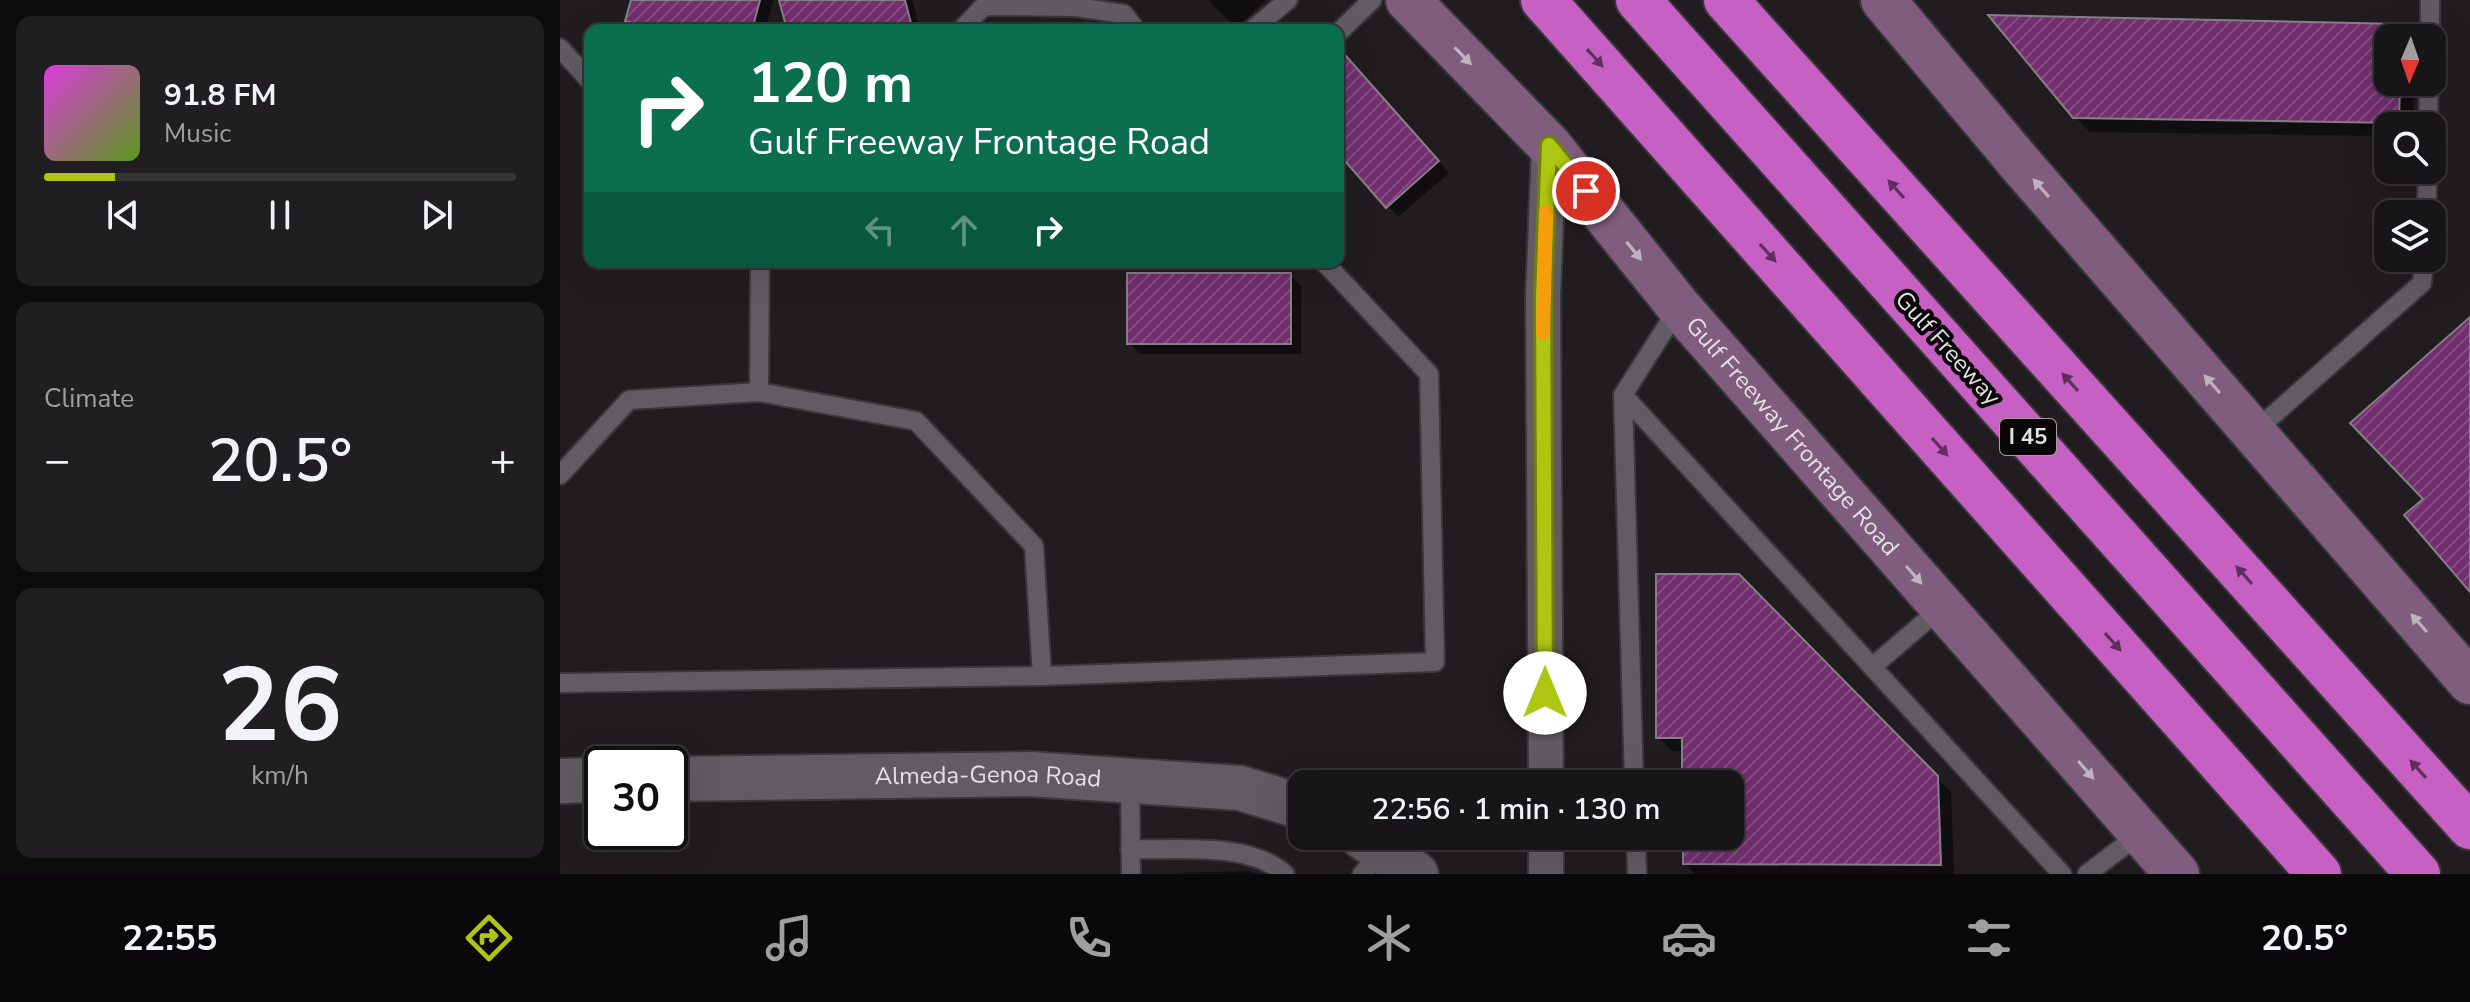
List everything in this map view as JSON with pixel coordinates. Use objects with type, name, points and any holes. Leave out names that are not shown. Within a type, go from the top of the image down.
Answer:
[{"type":"highway","points":[[1543,0],[2319,874]]},
{"type":"highway","name":"Gulf Freeway","points":[[1638,0],[2418,874]]},
{"type":"highway","name":"I 45","points":[[1726,0],[2470,827]]},
{"type":"main road","name":"Gulf Freeway Frontage Road","points":[[1408,0],[1549,145],[1679,307],[2177,874]]},
{"type":"main road","points":[[1883,0],[2023,167],[2470,682]]},
{"type":"street","points":[[1546,770],[1543,297],[1549,145]]},
{"type":"street","name":"Almeda-Genoa Road","points":[[688,779],[1029,774],[1240,788],[1288,803]]},
{"type":"street","points":[[560,781],[584,780]]},
{"type":"street","points":[[1546,850],[1546,874]]},
{"type":"lane","points":[[1259,24],[1288,0]]},
{"type":"lane","points":[[1344,27],[1372,0]]},
{"type":"lane","points":[[2430,0],[2430,24]]},
{"type":"lane","points":[[967,24],[984,6],[1076,3],[1124,14],[1132,24]]},
{"type":"lane","points":[[560,48],[584,74]]},
{"type":"lane","points":[[759,392],[760,268]]},
{"type":"lane","points":[[560,683],[1042,676],[1435,662],[1429,374],[1330,268]]},
{"type":"lane","points":[[2254,432],[2422,283],[2423,272]]},
{"type":"lane","points":[[1634,770],[1623,395],[1679,307]]},
{"type":"lane","points":[[560,475],[629,400],[759,392],[916,421],[1034,546],[1042,676]]},
{"type":"lane","points":[[1623,395],[2062,874]]},
{"type":"lane","points":[[1872,667],[1942,607]]},
{"type":"lane","points":[[1130,779],[1131,874]]},
{"type":"lane","points":[[2087,874],[2141,833]]},
{"type":"lane","points":[[1130,849],[1238,853],[1269,860],[1285,874]]},
{"type":"lane","points":[[1636,850],[1637,874]]},
{"type":"building","points":[[631,0],[760,0],[754,24],[636,24],[625,21]]},
{"type":"building","points":[[779,0],[905,0],[911,23],[907,24],[785,24]]},
{"type":"building","points":[[1988,15],[2401,24],[2374,24],[2374,96],[2400,96],[2399,112],[2374,112],[2374,123],[2073,118]]},
{"type":"building","points":[[1344,54],[1439,161],[1386,208],[1344,160]]},
{"type":"building","points":[[1127,273],[1291,273],[1291,344],[1127,344]]},
{"type":"building","points":[[2470,317],[2470,592],[2404,515],[2423,499],[2350,423]]},
{"type":"building","points":[[1656,574],[1739,574],[1938,776],[1941,865],[1683,864],[1683,850],[1744,850],[1744,770],[1682,770],[1682,738],[1656,738]]},
{"type":"slow traffic","points":[[1543,333],[1546,212]]},
{"type":"route","points":[[1545,693],[1543,297],[1549,145],[1586,191]]}]
